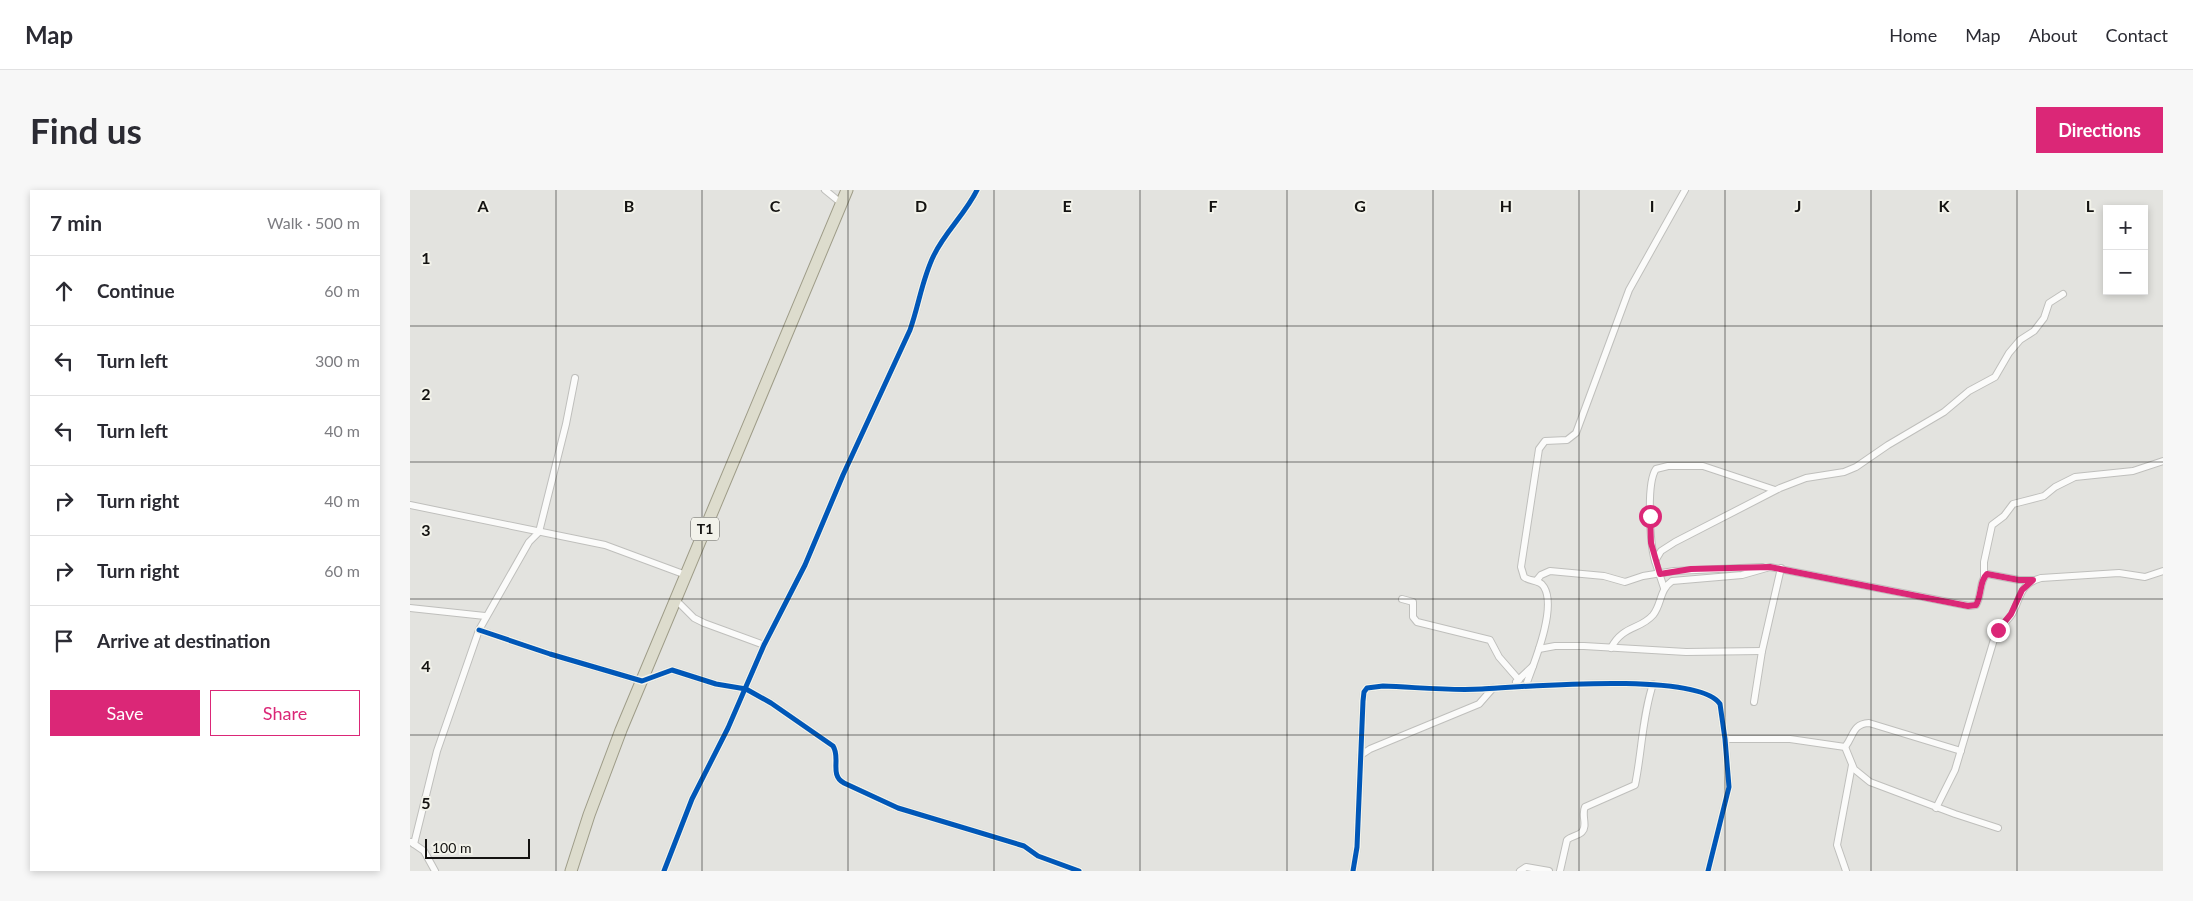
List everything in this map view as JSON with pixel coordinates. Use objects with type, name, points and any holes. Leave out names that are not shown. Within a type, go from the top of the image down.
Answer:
[{"type":"highway","name":"T1","points":[[571,871],[600,785],[642,681],[847,190]]},
{"type":"street","points":[[825,190],[841,204]]},
{"type":"street","points":[[664,871],[692,799],[746,688],[764,645],[805,565],[843,475],[910,330],[916,313],[922,284],[934,254],[977,190]]},
{"type":"street","points":[[1526,685],[1546,624],[1547,601],[1545,588],[1536,581],[1524,577],[1521,567],[1539,449],[1546,441],[1567,440],[1576,433],[1629,290],[1685,190]]},
{"type":"street","points":[[1655,561],[1661,551],[1675,542],[1775,490],[1806,478],[1844,472],[1856,467],[1888,444],[1944,412],[1969,391],[1995,377],[2009,353],[2020,340],[2034,331],[2044,318],[2049,303],[2063,294]]},
{"type":"street","points":[[435,871],[424,851],[412,842],[437,750],[479,630],[529,542],[539,532],[566,424],[575,378]]},
{"type":"street","points":[[1536,581],[1541,575],[1550,570],[1604,576],[1625,582],[1643,576],[1691,569],[1766,567],[1780,568],[1968,606],[1976,605],[1979,600],[1984,576],[1984,562],[1992,525],[2004,516],[2013,504],[2044,496],[2075,477],[2133,471],[2163,461]]},
{"type":"street","points":[[1664,588],[1651,543],[1651,480],[1656,469],[1668,466],[1702,466],[1775,490]]},
{"type":"street","points":[[410,505],[605,545],[686,575]]},
{"type":"street","points":[[1610,648],[1624,632],[1646,621],[1655,613],[1664,588],[1672,581],[1742,575],[1766,567]]},
{"type":"street","points":[[1754,702],[1762,651],[1780,568]]},
{"type":"street","points":[[1984,576],[1989,574],[2019,580],[2033,580],[2056,576],[2119,573],[2146,577],[2163,571]]},
{"type":"street","points":[[1936,808],[1955,770],[1962,751],[1998,630],[2011,614],[2022,590],[2033,580]]},
{"type":"street","points":[[1402,599],[1412,602],[1413,617],[1417,622],[1490,640],[1499,657],[1519,680]]},
{"type":"street","points":[[676,600],[690,614],[704,623],[764,645]]},
{"type":"street","points":[[410,608],[486,616]]},
{"type":"street","points":[[479,630],[550,654],[642,681],[672,670],[720,685],[735,685],[746,688],[833,746],[836,750],[835,769],[837,778],[844,784],[898,808],[1024,846],[1038,856],[1079,871]]},
{"type":"street","points":[[1539,649],[1555,646],[1686,652],[1762,651]]},
{"type":"street","points":[[1512,686],[1534,665]]},
{"type":"street","points":[[1560,871],[1567,840],[1581,834],[1584,830],[1583,813],[1585,808],[1635,785],[1640,766],[1646,706],[1654,684]]},
{"type":"street","points":[[1353,871],[1357,847],[1363,701],[1364,692],[1367,688],[1383,686],[1493,688],[1526,685],[1654,684],[1708,695],[1720,704],[1729,786],[1708,871]]},
{"type":"street","points":[[1361,755],[1370,749],[1479,704],[1493,688]]},
{"type":"street","points":[[1845,747],[1855,728],[1862,723],[1869,723],[1962,751]]},
{"type":"street","points":[[1725,739],[1790,739],[1845,747]]},
{"type":"street","points":[[1845,747],[1852,765],[1859,774],[1870,782],[1936,808],[1998,828]]},
{"type":"street","points":[[1846,871],[1837,845],[1852,765]]},
{"type":"street","points":[[1520,871],[1526,867],[1549,871]]},
{"type":"cycle path","points":[[664,871],[692,799],[728,728],[764,645],[805,565],[843,475],[910,330],[926,273],[934,255],[977,190]]},
{"type":"cycle path","points":[[479,630],[550,654],[642,681],[672,670],[716,684],[746,689],[771,703],[833,746],[836,756],[837,776],[844,783],[898,808],[1024,846],[1038,856],[1079,871]]},
{"type":"cycle path","points":[[1353,871],[1357,847],[1363,701],[1364,692],[1367,688],[1383,686],[1470,689],[1608,683],[1679,687],[1705,694],[1720,704],[1729,787],[1708,871]]},
{"type":"route","points":[[1650,516],[1652,551],[1660,574],[1691,569],[1753,566],[1785,568],[1891,592],[1928,597],[1968,606],[1976,605],[1979,600],[1982,579],[1987,574],[2019,580],[2033,580],[2022,590],[2011,614],[1998,630]]}]
